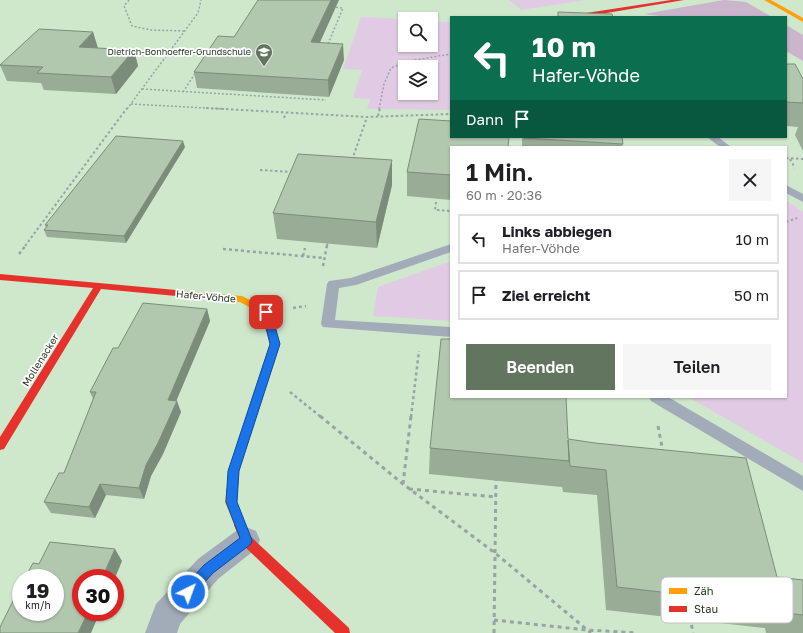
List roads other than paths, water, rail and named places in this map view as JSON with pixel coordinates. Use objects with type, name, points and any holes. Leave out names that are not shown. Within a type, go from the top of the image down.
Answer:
[{"type":"street","points":[[584,16],[681,0]]},
{"type":"street","points":[[767,0],[803,20]]},
{"type":"street","name":"Hafer-Vöhde","points":[[1,277],[242,299],[266,312],[275,344],[234,471],[231,502],[246,540]]},
{"type":"street","name":"Mollenacker","points":[[0,446],[99,286]]},
{"type":"street","points":[[160,633],[167,615],[208,569],[246,540],[344,633]]},
{"type":"lane","points":[[713,138],[725,146]]},
{"type":"lane","points":[[787,189],[803,199]]},
{"type":"lane","points":[[450,248],[352,282],[333,284],[328,324],[450,332]]},
{"type":"lane","points":[[658,398],[803,484]]},
{"type":"place","name":"Dietrich-Bonhoeffer-Grundschule","points":[[264,67]]}]
